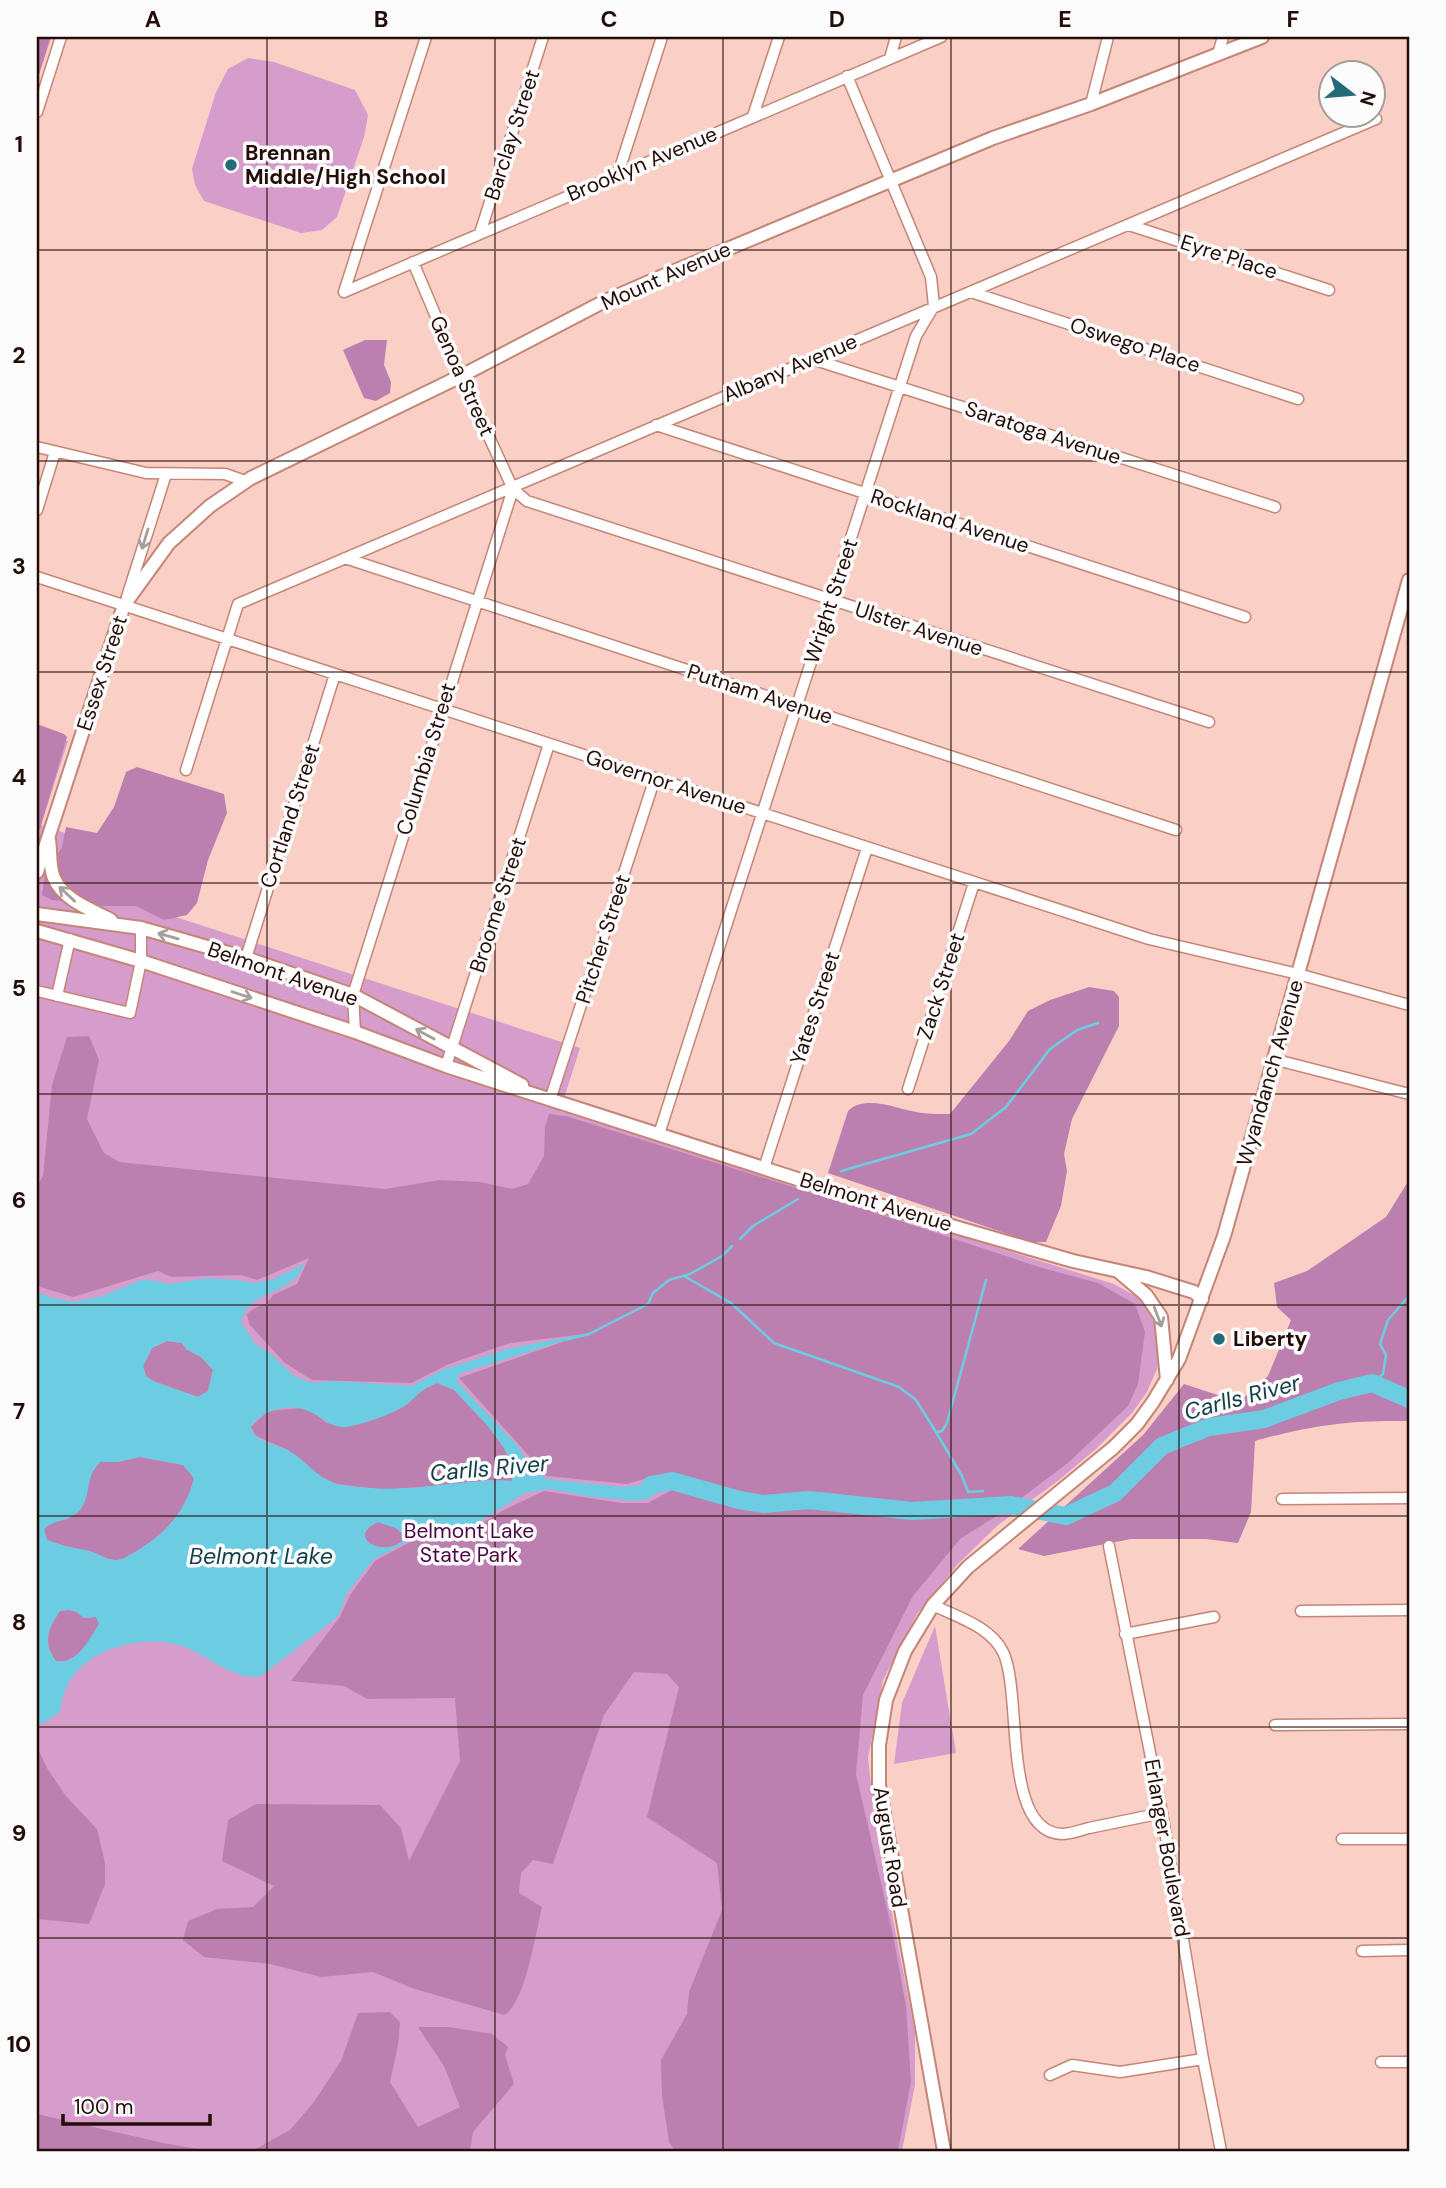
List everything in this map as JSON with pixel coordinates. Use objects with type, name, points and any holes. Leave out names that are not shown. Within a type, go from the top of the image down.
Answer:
[{"type":"street","points":[[37,112],[61,37]]},
{"type":"street","name":"Brooklyn Avenue","points":[[426,37],[344,292],[941,37]]},
{"type":"street","name":"Barclay Street","points":[[480,233],[544,37]]},
{"type":"street","points":[[618,174],[662,37]]},
{"type":"street","points":[[753,117],[779,37]]},
{"type":"street","points":[[890,58],[897,37]]},
{"type":"street","points":[[1091,104],[1108,37]]},
{"type":"street","points":[[1218,54],[1223,37]]},
{"type":"street","name":"Mount Avenue","points":[[124,605],[169,543],[210,506],[245,481],[461,376],[603,302],[993,138],[1091,104],[1262,37]]},
{"type":"street","points":[[847,76],[931,277],[934,306]]},
{"type":"street","name":"Albany Avenue","points":[[228,640],[238,604],[1350,130]]},
{"type":"street","name":"Eyre Place","points":[[1129,225],[1329,289]]},
{"type":"street","name":"Genoa Street","points":[[413,262],[513,489]]},
{"type":"street","name":"Oswego Place","points":[[971,292],[1298,399]]},
{"type":"street","name":"Wright Street","points":[[659,1134],[916,336],[934,306]]},
{"type":"street","name":"Saratoga Avenue","points":[[812,359],[1275,507]]},
{"type":"street","name":"Rockland Avenue","points":[[656,425],[1245,617]]},
{"type":"street","points":[[37,447],[146,473],[225,474],[245,481]]},
{"type":"street","points":[[37,510],[55,452]]},
{"type":"street","name":"Essex Street","points":[[37,872],[166,474]]},
{"type":"street","name":"Ulster Avenue","points":[[513,489],[527,501],[1209,722]]},
{"type":"street","name":"Columbia Street","points":[[355,1032],[353,995],[513,489]]},
{"type":"street","name":"Putnam Avenue","points":[[345,558],[1176,830]]},
{"type":"street","name":"Governor Avenue","points":[[37,577],[1149,939],[1298,974],[1409,1005]]},
{"type":"street","name":"Wyandanch Avenue","points":[[1034,1512],[1105,1455],[1129,1432],[1153,1402],[1179,1359],[1224,1236],[1409,580]]},
{"type":"street","points":[[186,770],[228,640]]},
{"type":"street","name":"Cortland Street","points":[[246,958],[335,674]]},
{"type":"street","name":"Broome Street","points":[[446,1066],[549,744]]},
{"type":"street","name":"Pitcher Street","points":[[550,1100],[655,778]]},
{"type":"street","points":[[49,836],[54,879],[60,889],[78,903],[121,925]]},
{"type":"street","name":"Yates Street","points":[[764,1168],[867,848]]},
{"type":"street","name":"Zack Street","points":[[908,1089],[974,883]]},
{"type":"street","name":"Belmont Avenue","points":[[37,914],[141,928],[246,958],[353,995],[550,1100]]},
{"type":"street","points":[[57,996],[73,918]]},
{"type":"street","points":[[37,991],[130,1013],[141,961],[141,928]]},
{"type":"street","name":"Belmont Avenue","points":[[37,931],[141,961],[355,1032],[446,1066],[872,1203],[1073,1261],[1116,1269],[1194,1292],[1202,1299]]},
{"type":"street","points":[[1273,1059],[1409,1094]]},
{"type":"street","points":[[1116,1269],[1146,1295],[1161,1317],[1167,1380]]},
{"type":"street","points":[[1282,1499],[1409,1498]]},
{"type":"street","name":"August Road","points":[[944,2151],[878,1785],[879,1745],[886,1700],[905,1651],[933,1605],[968,1567],[1034,1512]]},
{"type":"street","name":"Erlanger Boulevard","points":[[1109,1546],[1162,1813],[1221,2151]]},
{"type":"street","points":[[933,1605],[986,1631],[1002,1650],[1010,1672],[1021,1792],[1029,1813],[1045,1828],[1062,1834],[1162,1813]]},
{"type":"street","points":[[1301,1611],[1409,1610]]},
{"type":"street","points":[[1125,1634],[1214,1617]]},
{"type":"street","points":[[1275,1725],[1409,1724]]},
{"type":"street","points":[[1342,1839],[1409,1839]]},
{"type":"street","points":[[1362,1951],[1409,1950]]},
{"type":"street","points":[[1050,2075],[1072,2065],[1120,2072],[1203,2059]]},
{"type":"street","points":[[1381,2062],[1409,2062]]},
{"type":"green space","points":[[37,37],[51,37],[37,81]]},
{"type":"green space","points":[[248,58],[274,62],[355,90],[368,115],[364,137],[337,217],[322,230],[301,233],[204,201],[195,185],[192,169],[216,92],[228,69]]},
{"type":"green space","points":[[365,340],[387,340],[384,365],[391,382],[390,393],[376,401],[364,398],[343,350]]},
{"type":"green space","points":[[37,724],[67,737],[37,832]]},
{"type":"green space","name":"Belmont Lake State Park","points":[[37,730],[68,741],[41,825],[167,867],[154,910],[580,1048],[560,1111],[1114,1284],[1141,1299],[1156,1321],[1161,1349],[1157,1369],[1147,1392],[1132,1413],[1097,1448],[998,1525],[957,1565],[917,1614],[883,1680],[868,1758],[877,1836],[915,2033],[915,2085],[902,2151],[37,2151]]},
{"type":"green space","points":[[137,767],[224,794],[227,813],[208,860],[197,903],[187,915],[164,920],[136,906],[103,906],[52,900],[42,895],[45,874],[62,847],[66,827],[97,833],[114,807],[126,772]]},
{"type":"green space","points":[[1089,987],[1114,991],[1119,997],[1119,1026],[1072,1119],[1064,1154],[1067,1171],[1061,1206],[1046,1242],[1031,1242],[828,1173],[848,1111],[855,1106],[874,1103],[922,1113],[950,1114],[1009,1041],[1028,1011],[1050,1000]]},
{"type":"green space","points":[[89,1036],[99,1060],[87,1119],[104,1153],[119,1162],[385,1189],[440,1180],[480,1182],[512,1189],[528,1184],[544,1156],[545,1127],[549,1114],[566,1116],[1039,1267],[1098,1283],[1135,1304],[1145,1332],[1138,1384],[1128,1406],[1069,1462],[1003,1512],[960,1539],[913,1596],[863,1695],[856,1774],[893,1935],[906,2006],[911,2081],[898,2151],[675,2151],[669,2142],[662,2095],[661,2060],[687,2014],[689,1992],[722,1910],[717,1863],[647,1817],[679,1687],[667,1674],[634,1672],[604,1715],[553,1864],[533,1860],[521,1873],[519,1893],[542,1907],[524,1983],[518,1997],[504,2015],[412,1988],[373,1972],[321,1977],[270,1964],[204,1957],[183,1940],[188,1921],[217,1909],[253,1907],[274,1886],[222,1861],[228,1820],[256,1804],[380,1805],[401,1828],[409,1861],[460,1761],[455,1698],[367,1699],[344,1686],[291,1681],[340,1617],[350,1595],[375,1561],[410,1542],[466,1533],[504,1510],[544,1491],[621,1503],[648,1503],[679,1486],[680,1474],[658,1475],[627,1484],[547,1476],[459,1378],[585,1334],[510,1343],[449,1364],[411,1383],[312,1380],[285,1363],[249,1324],[247,1314],[266,1304],[273,1295],[297,1284],[309,1258],[257,1280],[241,1275],[171,1277],[158,1271],[73,1297],[37,1286],[37,1186],[43,1176],[52,1085],[67,1037]]},
{"type":"green space","points":[[1409,1180],[1409,1421],[1331,1425],[1255,1441],[1251,1512],[1238,1543],[1206,1539],[1131,1539],[1044,1556],[1018,1549],[1143,1435],[1184,1384],[1239,1402],[1268,1376],[1291,1320],[1277,1307],[1274,1283],[1307,1271],[1386,1217]]},
{"type":"green space","points":[[167,1341],[182,1343],[213,1370],[208,1391],[198,1397],[146,1376],[143,1366],[152,1348]]},
{"type":"green space","points":[[437,1383],[454,1390],[488,1426],[514,1468],[512,1481],[488,1480],[383,1490],[337,1484],[321,1477],[288,1450],[256,1436],[251,1427],[268,1411],[302,1408],[327,1423],[346,1427],[403,1407],[421,1389]]},
{"type":"green space","points":[[140,1457],[183,1465],[194,1478],[185,1502],[164,1530],[146,1545],[118,1560],[47,1540],[44,1529],[52,1522],[68,1519],[100,1462],[117,1462]]},
{"type":"green space","points":[[378,1522],[396,1528],[406,1537],[389,1547],[372,1544],[365,1534],[368,1528]]},
{"type":"green space","points":[[69,1610],[84,1618],[96,1617],[100,1624],[76,1655],[70,1659],[56,1661],[49,1648],[48,1636],[60,1611]]},
{"type":"green space","points":[[935,1626],[956,1753],[894,1764],[902,1703]]},
{"type":"green space","points":[[37,1747],[65,1795],[97,1829],[105,1863],[105,1884],[89,1924],[37,1919]]},
{"type":"green space","points":[[390,2012],[400,2022],[390,2082],[418,2127],[460,2107],[444,2066],[418,2027],[449,2027],[492,2034],[508,2047],[505,2055],[514,2084],[473,2132],[470,2151],[252,2151],[290,2130],[314,2102],[341,2061],[358,2013]]},
{"type":"green space","points":[[37,2114],[163,2143],[209,2151],[37,2151]]},
{"type":"water","name":"Belmont Lake","points":[[306,1263],[292,1281],[255,1301],[241,1322],[255,1344],[270,1353],[294,1376],[312,1383],[332,1381],[412,1386],[442,1370],[511,1348],[585,1334],[459,1374],[457,1382],[517,1445],[529,1464],[546,1479],[622,1487],[672,1477],[670,1486],[647,1499],[634,1501],[550,1489],[525,1493],[471,1527],[451,1534],[409,1541],[374,1559],[347,1593],[335,1619],[261,1676],[242,1675],[182,1646],[166,1642],[132,1643],[114,1648],[84,1664],[65,1691],[60,1712],[37,1727],[37,1292],[74,1302],[102,1296],[144,1279],[171,1284],[206,1278],[254,1283],[274,1279]],"holes":[[[167,1341],[182,1343],[186,1349],[201,1357],[213,1370],[208,1391],[198,1397],[146,1376],[143,1366],[152,1348]],[[438,1383],[454,1390],[488,1426],[514,1468],[512,1481],[399,1489],[340,1485],[322,1477],[291,1452],[257,1437],[251,1427],[267,1413],[289,1407],[309,1411],[335,1426],[353,1426],[398,1410]],[[140,1457],[183,1465],[194,1478],[185,1502],[164,1530],[146,1545],[118,1560],[47,1540],[44,1529],[74,1515],[82,1507],[92,1474],[100,1462],[117,1462]],[[378,1522],[396,1528],[406,1537],[398,1544],[380,1547],[367,1540],[365,1534],[368,1528]],[[69,1610],[84,1618],[96,1617],[99,1624],[82,1650],[63,1661],[56,1661],[48,1642],[60,1611]]]},
{"type":"waterway","points":[[841,1171],[971,1134],[1006,1107],[1050,1049],[1077,1030],[1098,1023]]},
{"type":"waterway","points":[[740,1239],[753,1226],[798,1199]]},
{"type":"waterway","points":[[565,1340],[589,1334],[648,1304],[653,1293],[669,1280],[690,1274],[722,1256],[732,1246]]},
{"type":"waterway","points":[[684,1276],[731,1303],[774,1343],[899,1387],[916,1400],[936,1432],[942,1431],[947,1423],[986,1280]]},
{"type":"waterway","points":[[1372,1383],[1383,1374],[1386,1355],[1380,1344],[1388,1320],[1409,1296]]},
{"type":"waterway","name":"Carlls River","points":[[651,1485],[672,1481],[739,1500],[764,1504],[809,1500],[912,1511],[1011,1505],[1066,1516],[1115,1493],[1162,1446],[1209,1427],[1264,1419],[1339,1391],[1372,1383],[1409,1399]]},
{"type":"waterway","points":[[936,1432],[962,1476],[968,1492],[983,1491]]},
{"type":"place","name":"Brennan Middle/High School","points":[[231,165]]},
{"type":"place","name":"Liberty","points":[[1219,1339]]}]
